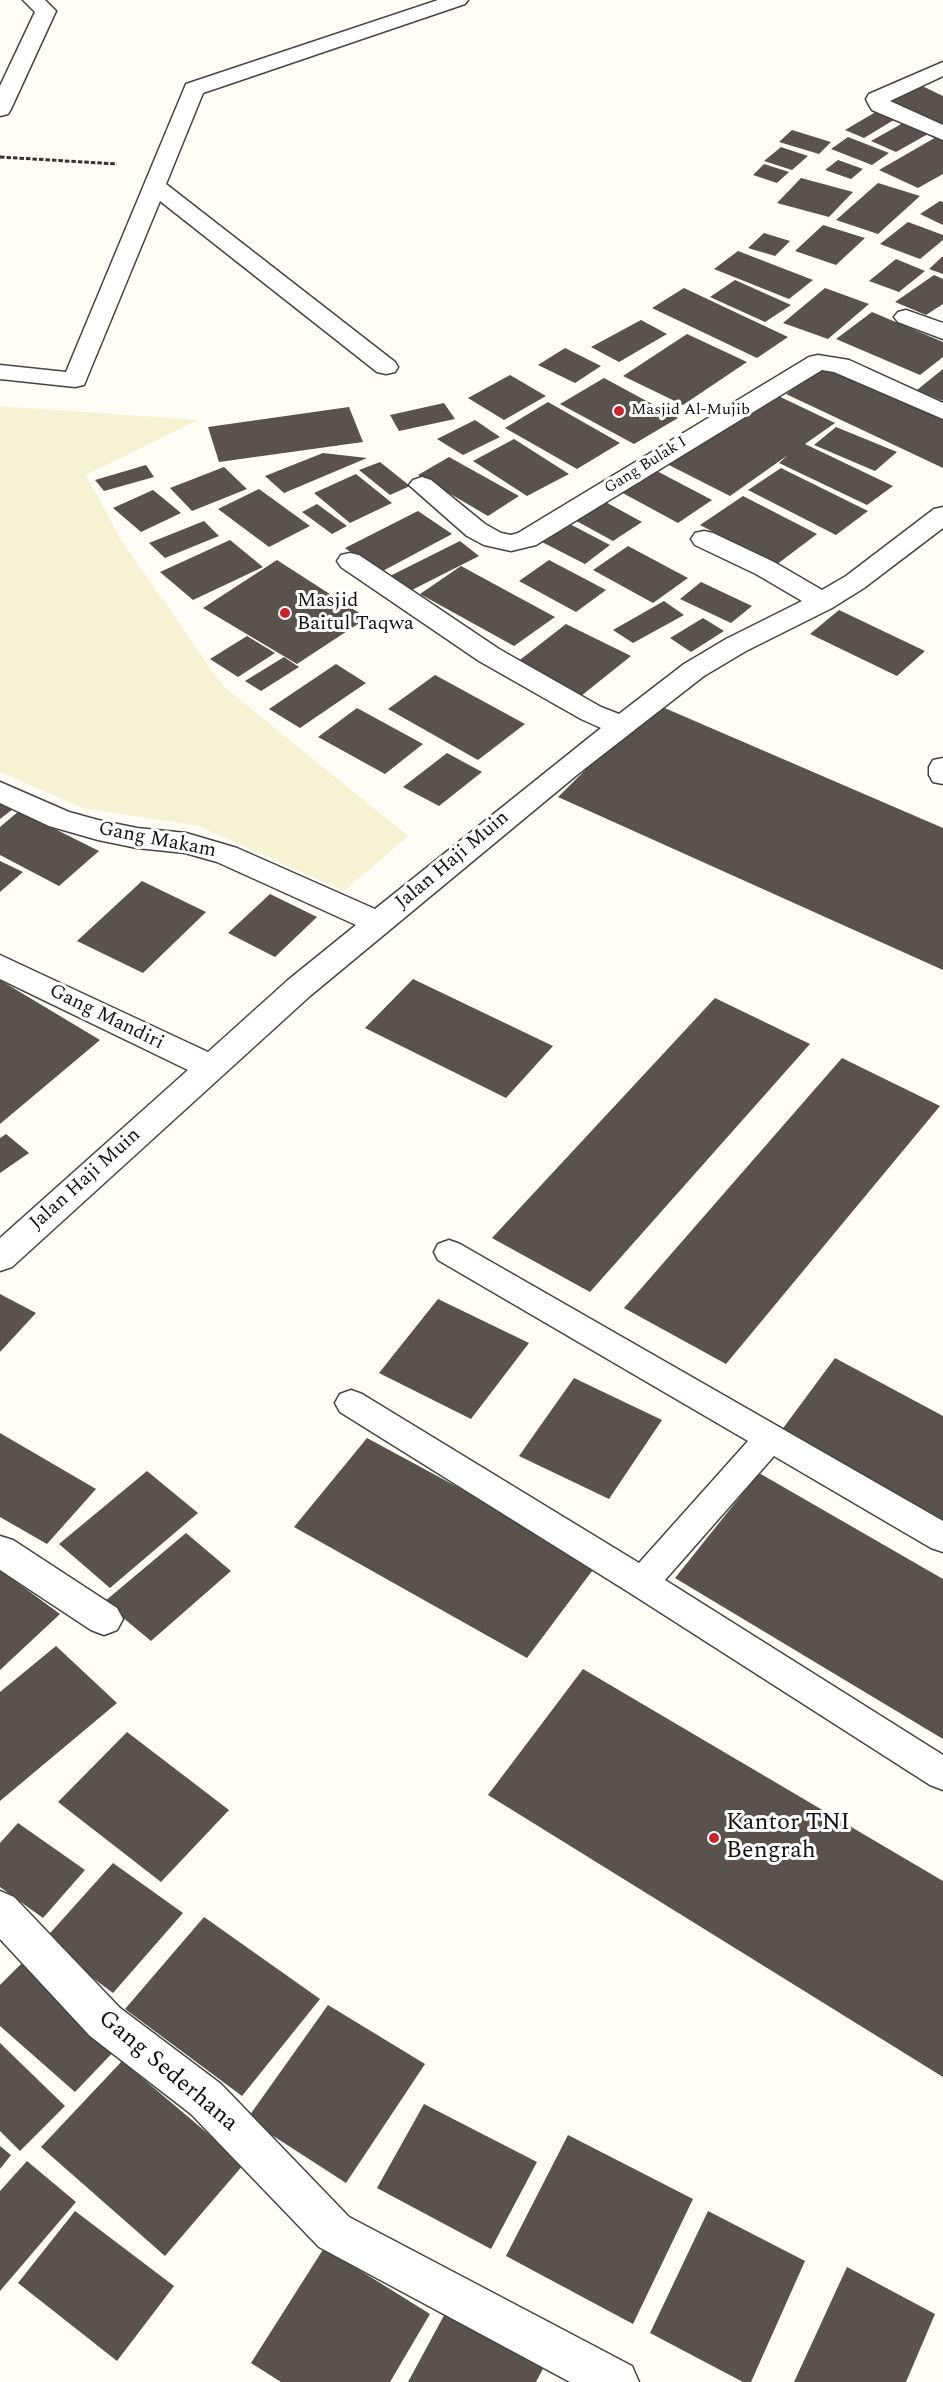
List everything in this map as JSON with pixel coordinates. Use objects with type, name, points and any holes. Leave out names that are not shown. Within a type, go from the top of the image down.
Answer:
[{"type":"street","points":[[0,109],[46,11],[33,0]]},
{"type":"street","points":[[0,372],[75,380],[194,90],[458,0]]},
{"type":"street","points":[[943,68],[878,99],[880,105],[943,134]]},
{"type":"street","points":[[159,176],[386,367]]},
{"type":"street","points":[[906,317],[943,332]]},
{"type":"street","name":"Gang Bulak I","points":[[422,485],[476,530],[493,539],[511,543],[527,539],[818,362],[840,365],[943,412]]},
{"type":"street","name":"Jalan Haji Muin","points":[[0,1258],[299,988],[467,848],[694,670],[736,645],[822,602],[888,558],[943,515]]},
{"type":"street","points":[[704,540],[765,568],[822,602]]},
{"type":"street","points":[[350,561],[489,655],[591,713],[622,726]]},
{"type":"street","points":[[943,767],[943,775]]},
{"type":"street","name":"Gang Makam","points":[[0,792],[59,819],[98,830],[136,838],[186,843],[227,855],[378,923]]},
{"type":"street","name":"Gang Mandiri","points":[[0,966],[135,1032],[213,1066]]},
{"type":"street","points":[[0,1551],[104,1619]]},
{"type":"street","name":"Gang Sederhana","points":[[0,1910],[105,2022],[206,2098],[334,2232],[616,2382]]},
{"type":"lane","points":[[449,1252],[943,1538]]},
{"type":"lane","points":[[351,1403],[642,1583],[943,1774]]},
{"type":"lane","points":[[642,1583],[770,1439]]},
{"type":"path","points":[[0,157],[159,176]]},
{"type":"shaded area","points":[[0,406],[198,420],[86,475],[121,540],[223,686],[408,836],[344,891],[198,826],[83,808],[0,772]]},
{"type":"building","points":[[920,85],[943,96],[943,128],[884,104]]},
{"type":"building","points":[[879,110],[897,118],[864,138],[845,130]]},
{"type":"building","points":[[903,123],[928,134],[896,152],[871,141]]},
{"type":"building","points":[[792,130],[831,142],[819,154],[779,142]]},
{"type":"building","points":[[938,136],[943,139],[943,174],[918,188],[879,170]]},
{"type":"building","points":[[848,137],[889,153],[872,165],[831,149]]},
{"type":"building","points":[[781,147],[808,156],[792,170],[764,161]]},
{"type":"building","points":[[838,160],[863,169],[851,179],[825,170]]},
{"type":"building","points":[[764,164],[789,172],[777,183],[753,175]]},
{"type":"building","points":[[801,178],[853,192],[829,217],[777,203]]},
{"type":"building","points":[[878,183],[920,196],[878,234],[836,220]]},
{"type":"building","points":[[940,201],[943,202],[943,225],[920,214]]},
{"type":"building","points":[[908,222],[943,235],[943,240],[920,259],[880,244]]},
{"type":"building","points":[[823,225],[865,238],[836,265],[795,251]]},
{"type":"building","points":[[764,233],[790,241],[775,256],[748,248]]},
{"type":"building","points":[[738,251],[813,280],[789,299],[714,269]]},
{"type":"building","points":[[943,256],[943,274],[929,269]]},
{"type":"building","points":[[896,259],[925,271],[899,292],[869,281]]},
{"type":"building","points":[[934,275],[943,279],[943,304],[926,315],[895,302]]},
{"type":"building","points":[[735,280],[791,305],[765,322],[710,297]]},
{"type":"building","points":[[684,288],[788,337],[757,358],[652,308]]},
{"type":"building","points":[[825,288],[869,304],[828,339],[783,323]]},
{"type":"building","points":[[872,312],[943,342],[943,357],[920,375],[836,339]]},
{"type":"building","points":[[641,320],[667,334],[619,362],[591,347]]},
{"type":"building","points":[[687,334],[747,362],[683,405],[623,376]]},
{"type":"building","points":[[565,348],[601,366],[575,383],[538,365]]},
{"type":"building","points":[[829,364],[943,416],[943,468],[786,394]]},
{"type":"building","points":[[943,369],[943,401],[917,390]]},
{"type":"building","points":[[510,375],[546,396],[504,420],[468,398]]},
{"type":"building","name":"Masjid Al-Mujib","points":[[604,378],[678,418],[634,444],[560,404]]},
{"type":"building","points":[[772,393],[835,423],[805,444],[893,486],[867,505],[779,463],[788,455],[730,496],[667,464]]},
{"type":"building","points":[[548,402],[620,443],[577,469],[505,428]]},
{"type":"building","points":[[444,403],[455,419],[399,431],[390,415]]},
{"type":"building","points":[[349,407],[363,442],[219,462],[208,427]]},
{"type":"building","points":[[475,420],[500,437],[463,455],[437,439]]},
{"type":"building","points":[[836,427],[897,452],[875,471],[814,445]]},
{"type":"building","points":[[514,439],[569,474],[527,496],[473,461]]},
{"type":"building","points":[[323,453],[367,458],[284,493],[265,476]]},
{"type":"building","points":[[449,457],[519,496],[488,516],[418,475]]},
{"type":"building","points":[[380,462],[410,486],[390,495],[359,470]]},
{"type":"building","points":[[146,465],[154,477],[104,491],[95,480]]},
{"type":"building","points":[[224,467],[247,489],[192,511],[170,488]]},
{"type":"building","points":[[781,468],[868,511],[836,535],[748,490]]},
{"type":"building","points":[[653,469],[712,500],[678,523],[619,491]]},
{"type":"building","points":[[356,474],[392,503],[350,523],[314,493]]},
{"type":"building","points":[[259,489],[310,526],[269,547],[218,509]]},
{"type":"building","points":[[153,490],[181,513],[141,532],[113,508]]},
{"type":"building","points":[[743,496],[817,534],[776,565],[700,525]]},
{"type":"building","points":[[600,499],[642,522],[613,541],[571,518]]},
{"type":"building","points":[[317,504],[347,526],[332,534],[302,512]]},
{"type":"building","points":[[418,511],[452,534],[379,573],[345,548]]},
{"type":"building","points":[[204,521],[219,536],[165,558],[149,543]]},
{"type":"building","points":[[564,521],[610,545],[585,564],[538,540]]},
{"type":"building","points":[[230,540],[263,567],[193,600],[160,572]]},
{"type":"building","points":[[460,541],[479,556],[406,593],[386,578]]},
{"type":"building","points":[[628,546],[688,578],[653,603],[593,570]]},
{"type":"building","name":"Masjid Baitul Taqwa","points":[[277,560],[367,618],[297,664],[203,608]]},
{"type":"building","points":[[549,560],[606,590],[576,612],[519,581]]},
{"type":"building","points":[[461,566],[555,617],[514,646],[420,594]]},
{"type":"building","points":[[701,582],[752,606],[731,623],[680,599]]},
{"type":"building","points":[[664,601],[684,615],[633,643],[613,630]]},
{"type":"building","points":[[839,610],[925,651],[897,676],[810,634]]},
{"type":"building","points":[[703,618],[724,631],[691,652],[670,638]]},
{"type":"building","points":[[566,624],[631,656],[581,696],[516,663]]},
{"type":"building","points":[[247,636],[275,653],[238,677],[210,659]]},
{"type":"building","points":[[284,657],[299,667],[261,691],[245,681]]},
{"type":"building","points":[[336,664],[366,683],[300,728],[269,709]]},
{"type":"building","points":[[435,675],[525,724],[478,760],[388,709]]},
{"type":"building","points":[[653,703],[943,828],[943,970],[558,797]]},
{"type":"building","points":[[357,708],[423,744],[385,774],[318,737]]},
{"type":"building","points":[[447,753],[482,772],[439,806],[403,787]]},
{"type":"building","points":[[0,802],[13,809],[0,819]]},
{"type":"building","points":[[19,811],[99,851],[59,886],[0,855],[0,827]]},
{"type":"building","points":[[0,861],[23,872],[0,892]]},
{"type":"building","points":[[142,881],[206,912],[143,973],[77,941]]},
{"type":"building","points":[[270,894],[317,917],[275,957],[228,933]]},
{"type":"building","points":[[413,979],[553,1046],[506,1098],[365,1028]]},
{"type":"building","points":[[0,980],[100,1040],[0,1124]]},
{"type":"building","points":[[715,998],[810,1044],[590,1292],[492,1238]]},
{"type":"building","points":[[842,1058],[940,1106],[726,1364],[624,1308]]},
{"type":"building","points":[[6,1134],[29,1153],[0,1173],[0,1138]]},
{"type":"building","points":[[0,1294],[36,1313],[0,1352]]},
{"type":"building","points":[[438,1299],[529,1343],[471,1419],[379,1373]]},
{"type":"building","points":[[835,1358],[943,1416],[943,1520],[781,1431]]},
{"type":"building","points":[[574,1378],[662,1420],[609,1499],[519,1456]]},
{"type":"building","points":[[0,1433],[96,1489],[47,1544],[0,1517]]},
{"type":"building","points":[[367,1438],[598,1563],[527,1658],[294,1527]]},
{"type":"building","points":[[147,1471],[198,1513],[110,1588],[59,1544]]},
{"type":"building","points":[[759,1473],[943,1579],[943,1739],[675,1578]]},
{"type":"building","points":[[186,1533],[231,1571],[151,1641],[104,1602]]},
{"type":"building","points":[[0,1570],[60,1614],[0,1670]]},
{"type":"building","points":[[56,1646],[117,1703],[0,1801],[0,1692]]},
{"type":"building","name":"Kantor TNI Bengrah","points":[[583,1669],[943,1881],[943,2077],[488,1795]]},
{"type":"building","points":[[127,1732],[229,1810],[161,1882],[58,1802]]},
{"type":"building","points":[[18,1823],[85,1870],[43,1918],[0,1887],[0,1843]]},
{"type":"building","points":[[113,1863],[183,1913],[113,1993],[43,1941]]},
{"type":"building","points":[[204,1917],[320,1999],[242,2096],[125,2009]]},
{"type":"building","points":[[22,1963],[119,2046],[75,2092],[0,2026],[0,1985]]},
{"type":"building","points":[[328,2005],[425,2064],[346,2183],[247,2119]]},
{"type":"building","points":[[0,2043],[65,2106],[20,2151],[0,2131]]},
{"type":"building","points":[[122,2061],[244,2164],[165,2256],[41,2147]]},
{"type":"building","points":[[424,2104],[537,2162],[491,2249],[377,2188]]},
{"type":"building","points":[[568,2135],[693,2199],[633,2324],[506,2256]]},
{"type":"building","points":[[0,2146],[11,2155],[0,2169]]},
{"type":"building","points":[[27,2161],[76,2202],[0,2291],[0,2191]]},
{"type":"building","points":[[75,2211],[174,2286],[117,2361],[18,2283]]},
{"type":"building","points":[[708,2211],[805,2261],[751,2382],[743,2382],[650,2333]]},
{"type":"building","points":[[324,2248],[430,2314],[390,2382],[281,2382],[251,2363]]},
{"type":"building","points":[[847,2267],[935,2314],[906,2382],[794,2382]]},
{"type":"building","points":[[448,2308],[546,2363],[536,2382],[408,2382]]},
{"type":"place","name":"Masjid Al-Mujib","points":[[619,411]]},
{"type":"place","name":"Masjid Baitul Taqwa","points":[[285,613]]},
{"type":"place","name":"Kantor TNI Bengrah","points":[[714,1838]]}]
